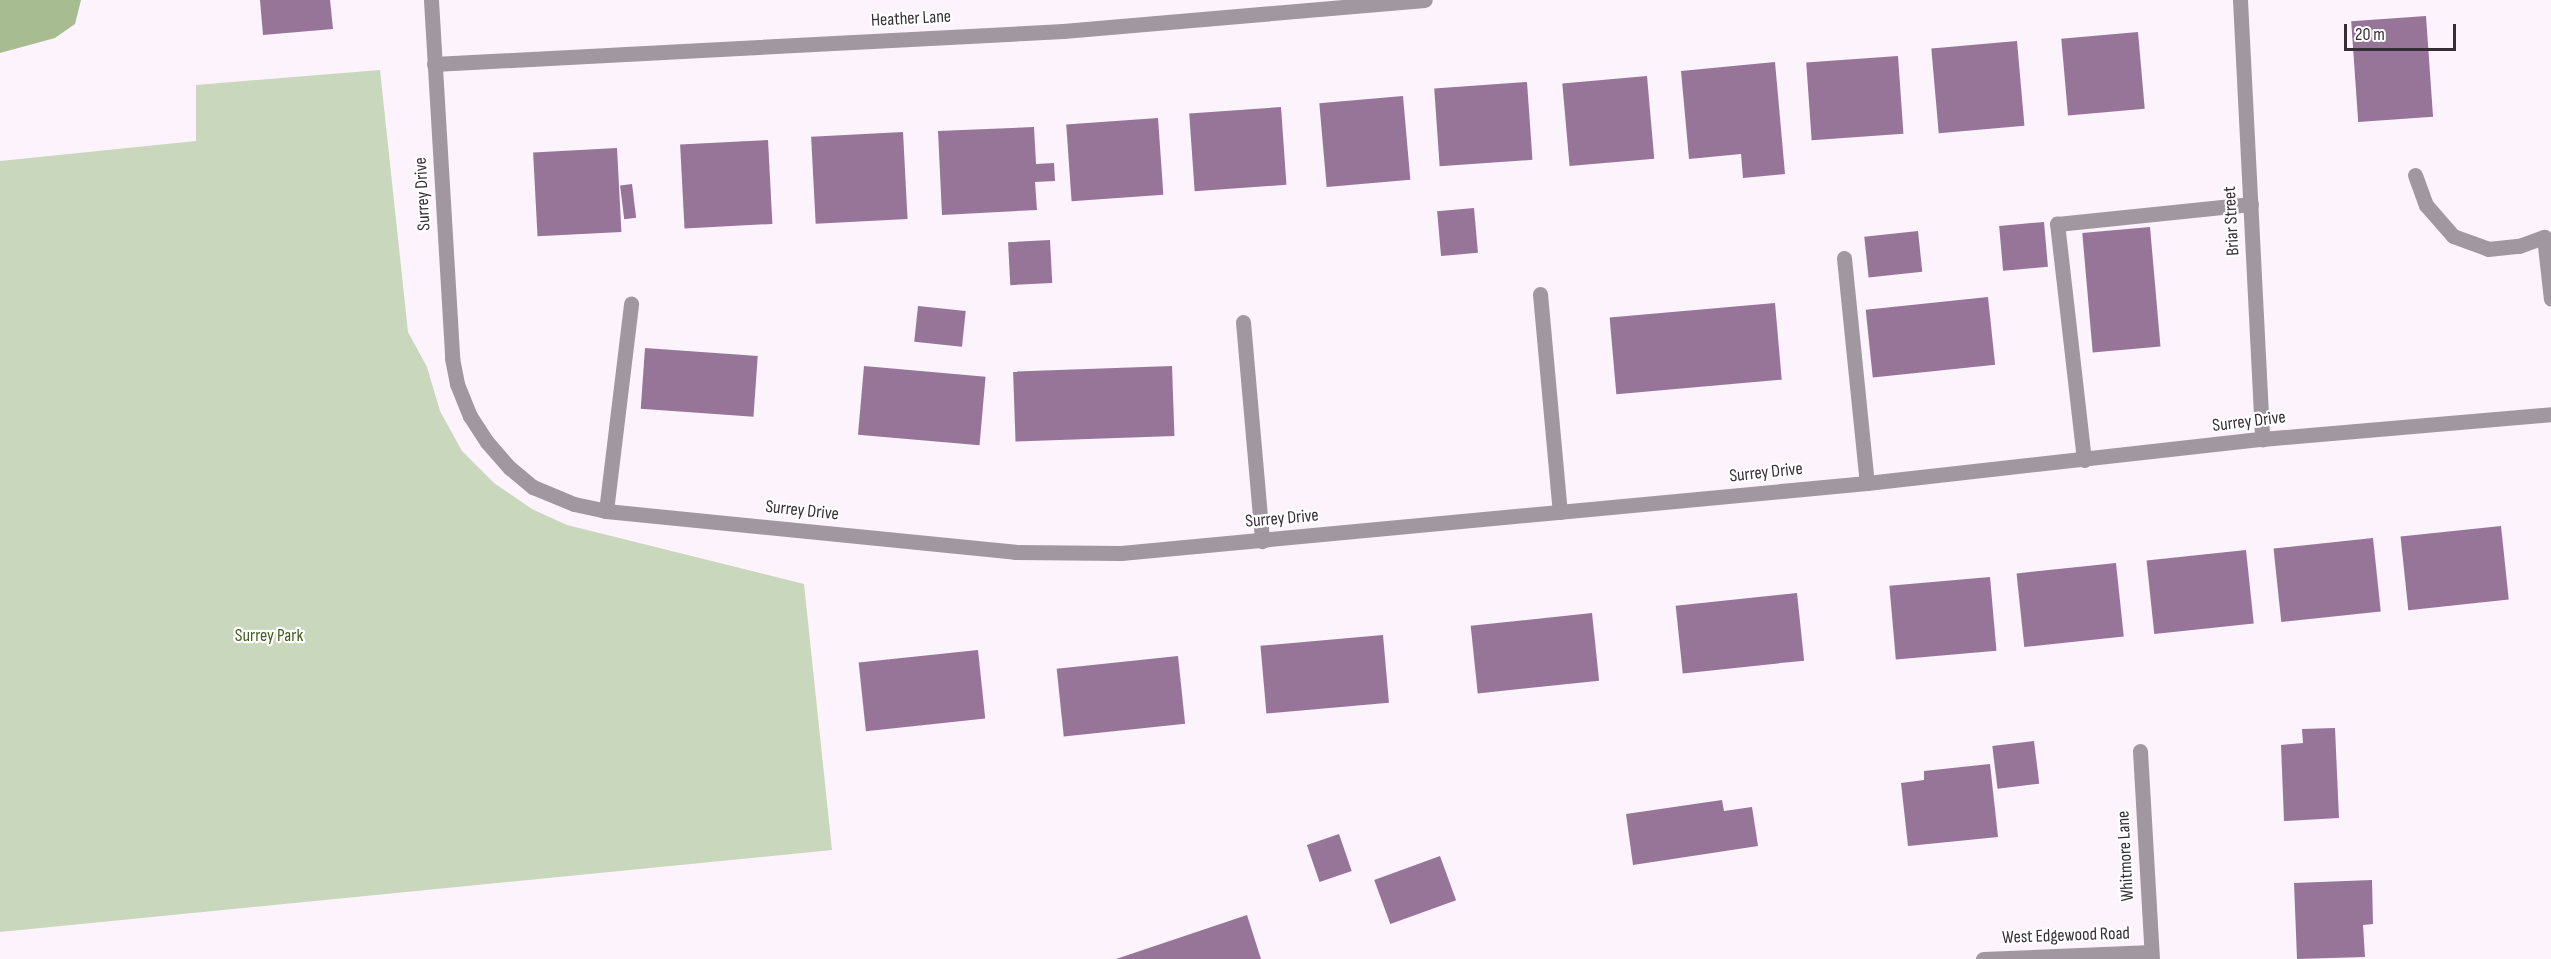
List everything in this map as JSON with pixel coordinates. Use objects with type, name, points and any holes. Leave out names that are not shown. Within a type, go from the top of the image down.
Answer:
[{"type":"street","name":"Surrey Drive","points":[[431,0],[452,358],[457,384],[470,416],[487,442],[510,468],[533,487],[574,504],[606,511],[1055,554],[1121,553],[1867,483],[2262,439],[2551,414]]},
{"type":"street","name":"Heather Lane","points":[[434,64],[1063,31],[1425,0]]},
{"type":"street","name":"Briar Street","points":[[2240,0],[2262,439]]},
{"type":"street","points":[[2415,175],[2426,205],[2453,236],[2488,249],[2518,246],[2544,237],[2551,299]]},
{"type":"street","points":[[2084,460],[2056,224],[2251,204]]},
{"type":"street","points":[[1844,258],[1867,483]]},
{"type":"street","points":[[1540,294],[1560,512]]},
{"type":"street","points":[[606,511],[631,304]]},
{"type":"street","points":[[1243,322],[1262,541]]},
{"type":"street","name":"Whitmore Lane","points":[[2140,752],[2151,956]]},
{"type":"street","name":"West Edgewood Road","points":[[1983,959],[2151,956]]},
{"type":"green space","name":"Surrey Park","points":[[380,70],[408,332],[427,367],[440,411],[462,451],[494,483],[532,509],[567,525],[804,584],[832,850],[0,932],[0,161],[196,141],[196,85]]},
{"type":"shaded area","points":[[0,0],[81,0],[75,24],[55,38],[0,53]]},
{"type":"building","points":[[260,0],[330,0],[333,29],[263,35]]},
{"type":"building","points":[[2426,16],[2433,117],[2358,122],[2351,21]]},
{"type":"building","points":[[2138,32],[2145,109],[2068,115],[2061,39]]},
{"type":"building","points":[[2017,41],[2024,126],[1939,133],[1931,48]]},
{"type":"building","points":[[1898,56],[1903,134],[1812,140],[1806,62]]},
{"type":"building","points":[[1775,62],[1785,174],[1743,178],[1741,154],[1689,159],[1681,71]]},
{"type":"building","points":[[1647,76],[1654,159],[1570,166],[1562,83]]},
{"type":"building","points":[[1527,82],[1532,160],[1440,166],[1434,88]]},
{"type":"building","points":[[1403,96],[1410,180],[1327,187],[1319,103]]},
{"type":"building","points":[[1281,107],[1286,185],[1195,191],[1189,113]]},
{"type":"building","points":[[1158,118],[1163,195],[1072,201],[1066,124]]},
{"type":"building","points":[[1034,127],[1036,164],[1054,163],[1055,181],[1035,182],[1037,210],[942,215],[938,131]]},
{"type":"building","points":[[903,132],[908,219],[816,224],[811,137]]},
{"type":"building","points":[[768,140],[772,224],[685,228],[680,145]]},
{"type":"building","points":[[617,148],[621,232],[538,236],[533,152]]},
{"type":"building","points":[[632,184],[636,218],[624,219],[620,185]]},
{"type":"building","points":[[1474,208],[1478,253],[1441,256],[1437,211]]},
{"type":"building","points":[[2044,222],[2048,267],[2003,271],[1999,226]]},
{"type":"building","points":[[2150,227],[2160,347],[2093,352],[2082,233]]},
{"type":"building","points":[[1918,231],[1922,272],[1869,277],[1864,237]]},
{"type":"building","points":[[1050,240],[1052,283],[1010,285],[1008,242]]},
{"type":"building","points":[[1988,297],[1995,365],[1873,377],[1866,310]]},
{"type":"building","points":[[1775,303],[1782,380],[1616,394],[1610,317]]},
{"type":"building","points":[[918,306],[966,311],[962,347],[914,342]]},
{"type":"building","points":[[645,348],[758,356],[753,417],[641,409]]},
{"type":"building","points":[[864,366],[986,377],[980,445],[858,435]]},
{"type":"building","points":[[1172,366],[1174,436],[1016,442],[1013,372]]},
{"type":"building","points":[[2501,526],[2509,600],[2408,610],[2401,537]]},
{"type":"building","points":[[2373,538],[2381,612],[2281,622],[2274,548]]},
{"type":"building","points":[[2246,550],[2254,624],[2154,634],[2147,560]]},
{"type":"building","points":[[2116,563],[2124,637],[2024,647],[2017,573]]},
{"type":"building","points":[[1990,577],[1996,651],[1896,660],[1889,586]]},
{"type":"building","points":[[1797,593],[1804,661],[1683,673],[1676,606]]},
{"type":"building","points":[[1592,613],[1599,681],[1478,693],[1471,626]]},
{"type":"building","points":[[1383,635],[1389,703],[1266,713],[1260,646]]},
{"type":"building","points":[[978,650],[985,719],[866,731],[859,663]]},
{"type":"building","points":[[1178,656],[1185,724],[1064,736],[1057,669]]},
{"type":"building","points":[[2335,728],[2339,818],[2284,821],[2281,745],[2303,743],[2302,729]]},
{"type":"building","points":[[2034,741],[2039,784],[1998,789],[1992,746]]},
{"type":"building","points":[[1990,764],[1998,837],[1908,846],[1901,783],[1924,780],[1924,771]]},
{"type":"building","points":[[1722,800],[1724,811],[1752,807],[1758,846],[1633,865],[1626,814]]},
{"type":"building","points":[[1339,834],[1352,871],[1320,882],[1307,845]]},
{"type":"building","points":[[1440,856],[1456,900],[1390,924],[1374,880]]},
{"type":"building","points":[[2372,880],[2373,924],[2363,925],[2365,957],[2297,959],[2294,883]]},
{"type":"building","points":[[1247,915],[1261,959],[1116,959]]}]
